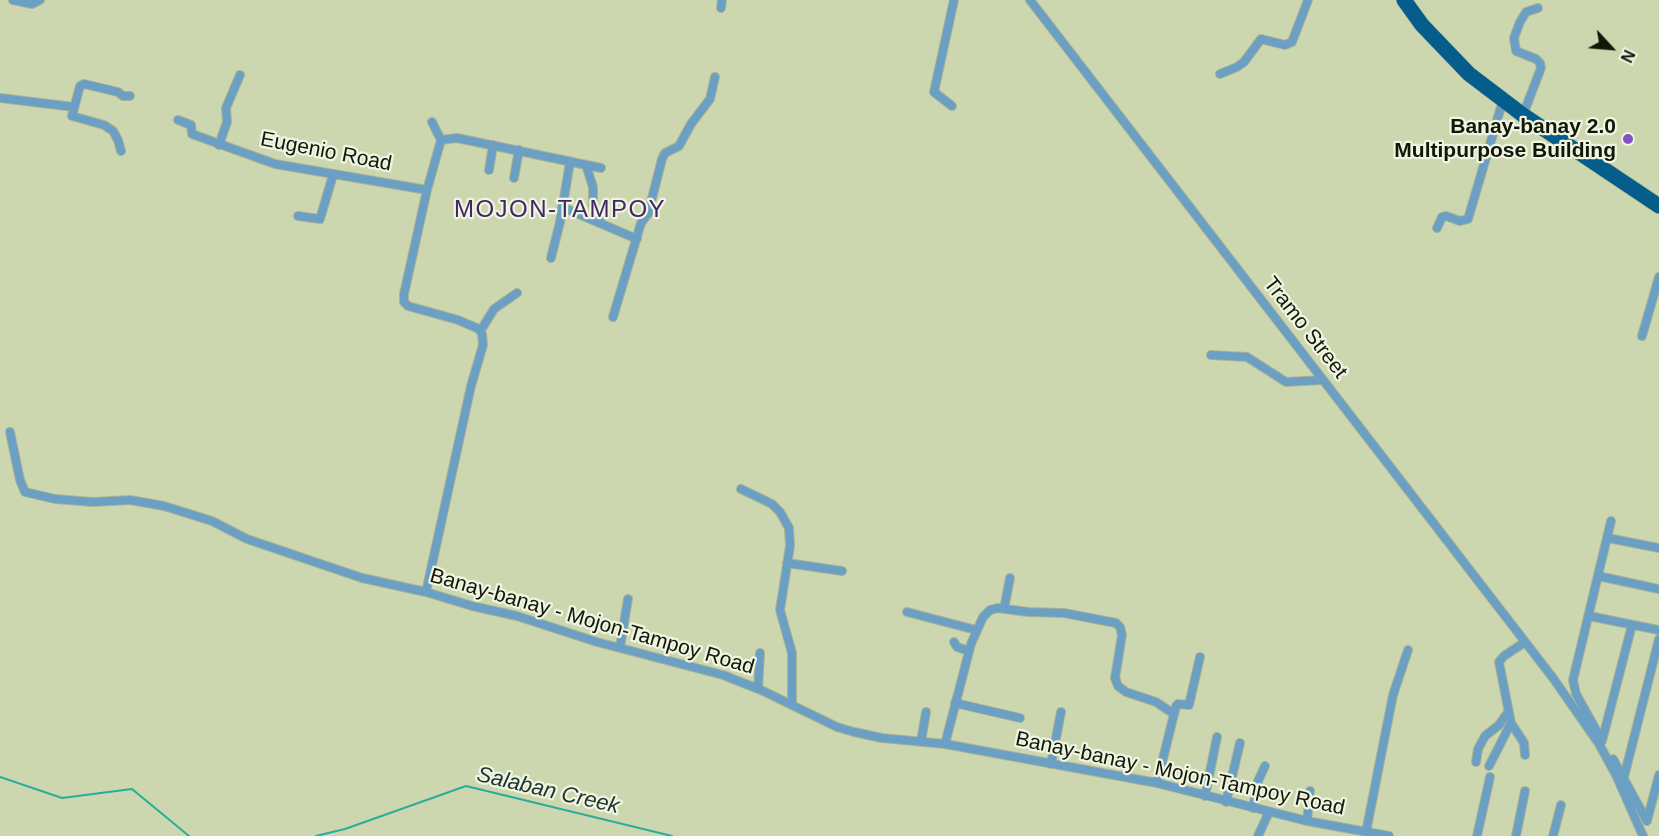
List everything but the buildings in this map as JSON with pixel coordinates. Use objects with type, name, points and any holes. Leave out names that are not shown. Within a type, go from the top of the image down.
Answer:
[{"type":"highway","points":[[1404,0],[1454,60],[1503,100],[1523,116],[1659,206]]},
{"type":"street","points":[[13,0],[32,4],[40,0]]},
{"type":"street","points":[[952,106],[934,92],[954,0]]},
{"type":"street","name":"Tramo Street","points":[[1030,0],[1553,678],[1599,744],[1616,775],[1643,836]]},
{"type":"street","points":[[1220,74],[1244,62],[1261,39],[1285,45],[1292,42],[1308,0]]},
{"type":"street","points":[[1523,116],[1541,68],[1536,59],[1516,51],[1514,38],[1526,12],[1538,8]]},
{"type":"street","points":[[219,145],[227,122],[226,108],[240,75]]},
{"type":"street","points":[[613,317],[641,223],[648,214],[664,153],[679,146],[690,124],[710,99],[715,77]]},
{"type":"street","points":[[121,151],[118,140],[104,125],[72,116],[80,86],[84,84],[130,96]]},
{"type":"street","points":[[0,98],[74,107]]},
{"type":"street","points":[[1437,228],[1442,218],[1446,216],[1460,221],[1468,219],[1503,100]]},
{"type":"street","name":"Eugenio Road","points":[[178,120],[190,125],[192,134],[275,164],[427,190]]},
{"type":"street","points":[[432,122],[441,140],[427,190],[404,302],[408,306],[458,320],[481,330]]},
{"type":"street","points":[[441,140],[457,138],[563,158],[570,162],[601,168]]},
{"type":"street","points":[[489,170],[493,145]]},
{"type":"street","points":[[514,178],[519,150]]},
{"type":"street","points":[[551,258],[570,162]]},
{"type":"street","points":[[586,165],[593,187],[593,206],[600,219]]},
{"type":"street","points":[[298,216],[320,219],[333,175]]},
{"type":"street","points":[[562,207],[637,239]]},
{"type":"street","points":[[1642,336],[1659,277]]},
{"type":"street","points":[[426,592],[471,387],[483,345],[481,330],[494,309],[517,293]]},
{"type":"street","points":[[1211,355],[1247,357],[1286,382],[1323,380]]},
{"type":"street","name":"Banay-banay - Mojon-Tampoy Road","points":[[9,432],[25,492],[56,499],[93,502],[130,500],[164,506],[212,521],[247,540],[362,578],[426,592],[723,675],[837,727],[854,732],[882,738],[945,744],[1157,783],[1307,821],[1389,836]]},
{"type":"street","points":[[741,489],[772,504],[786,522],[790,535],[780,610],[792,653],[792,705]]},
{"type":"street","points":[[1611,521],[1573,680],[1576,694],[1647,821],[1659,775]]},
{"type":"street","points":[[1608,538],[1659,548]]},
{"type":"street","points":[[788,563],[842,571]]},
{"type":"street","points":[[1598,576],[1659,589]]},
{"type":"street","points":[[1004,609],[1010,578]]},
{"type":"street","points":[[620,647],[628,598]]},
{"type":"street","points":[[945,744],[976,630],[990,610],[1064,613],[1116,623],[1122,635],[1115,678],[1118,686],[1128,693],[1156,702],[1174,714]]},
{"type":"street","points":[[907,612],[976,630]]},
{"type":"street","points":[[1589,616],[1659,630]]},
{"type":"street","points":[[1602,741],[1632,625]]},
{"type":"street","points":[[1624,777],[1659,639]]},
{"type":"street","points":[[954,642],[957,647],[969,651]]},
{"type":"street","points":[[1525,642],[1499,662],[1511,723],[1524,743],[1525,755]]},
{"type":"street","points":[[1366,832],[1393,695],[1408,650]]},
{"type":"street","points":[[758,689],[760,653]]},
{"type":"street","points":[[1157,783],[1177,704],[1190,704],[1200,657]]},
{"type":"street","points":[[956,703],[1020,718]]},
{"type":"street","points":[[921,742],[926,712]]},
{"type":"street","points":[[1051,764],[1061,712]]},
{"type":"street","points":[[1476,762],[1478,749],[1485,736],[1508,712]]},
{"type":"street","points":[[1489,766],[1511,723]]},
{"type":"street","points":[[1205,796],[1217,737]]},
{"type":"street","points":[[1226,802],[1240,743]]},
{"type":"street","points":[[1253,808],[1258,780],[1265,766]]},
{"type":"street","points":[[1477,836],[1490,777]]},
{"type":"street","points":[[1307,821],[1310,791]]},
{"type":"street","points":[[1516,836],[1525,791]]},
{"type":"street","points":[[1553,836],[1561,806]]},
{"type":"street","points":[[1258,836],[1269,812]]},
{"type":"waterway","name":"Salaban Creek","points":[[0,777],[62,798],[132,789],[189,836]]},
{"type":"waterway","name":"Salaban Creek","points":[[316,836],[345,829],[466,786],[672,836]]},
{"type":"place","name":"Banay-banay 2.0 Multipurpose Building","points":[[1628,139]]},
{"type":"district","name":"MOJON-TAMPOY","points":[[560,210]]}]
